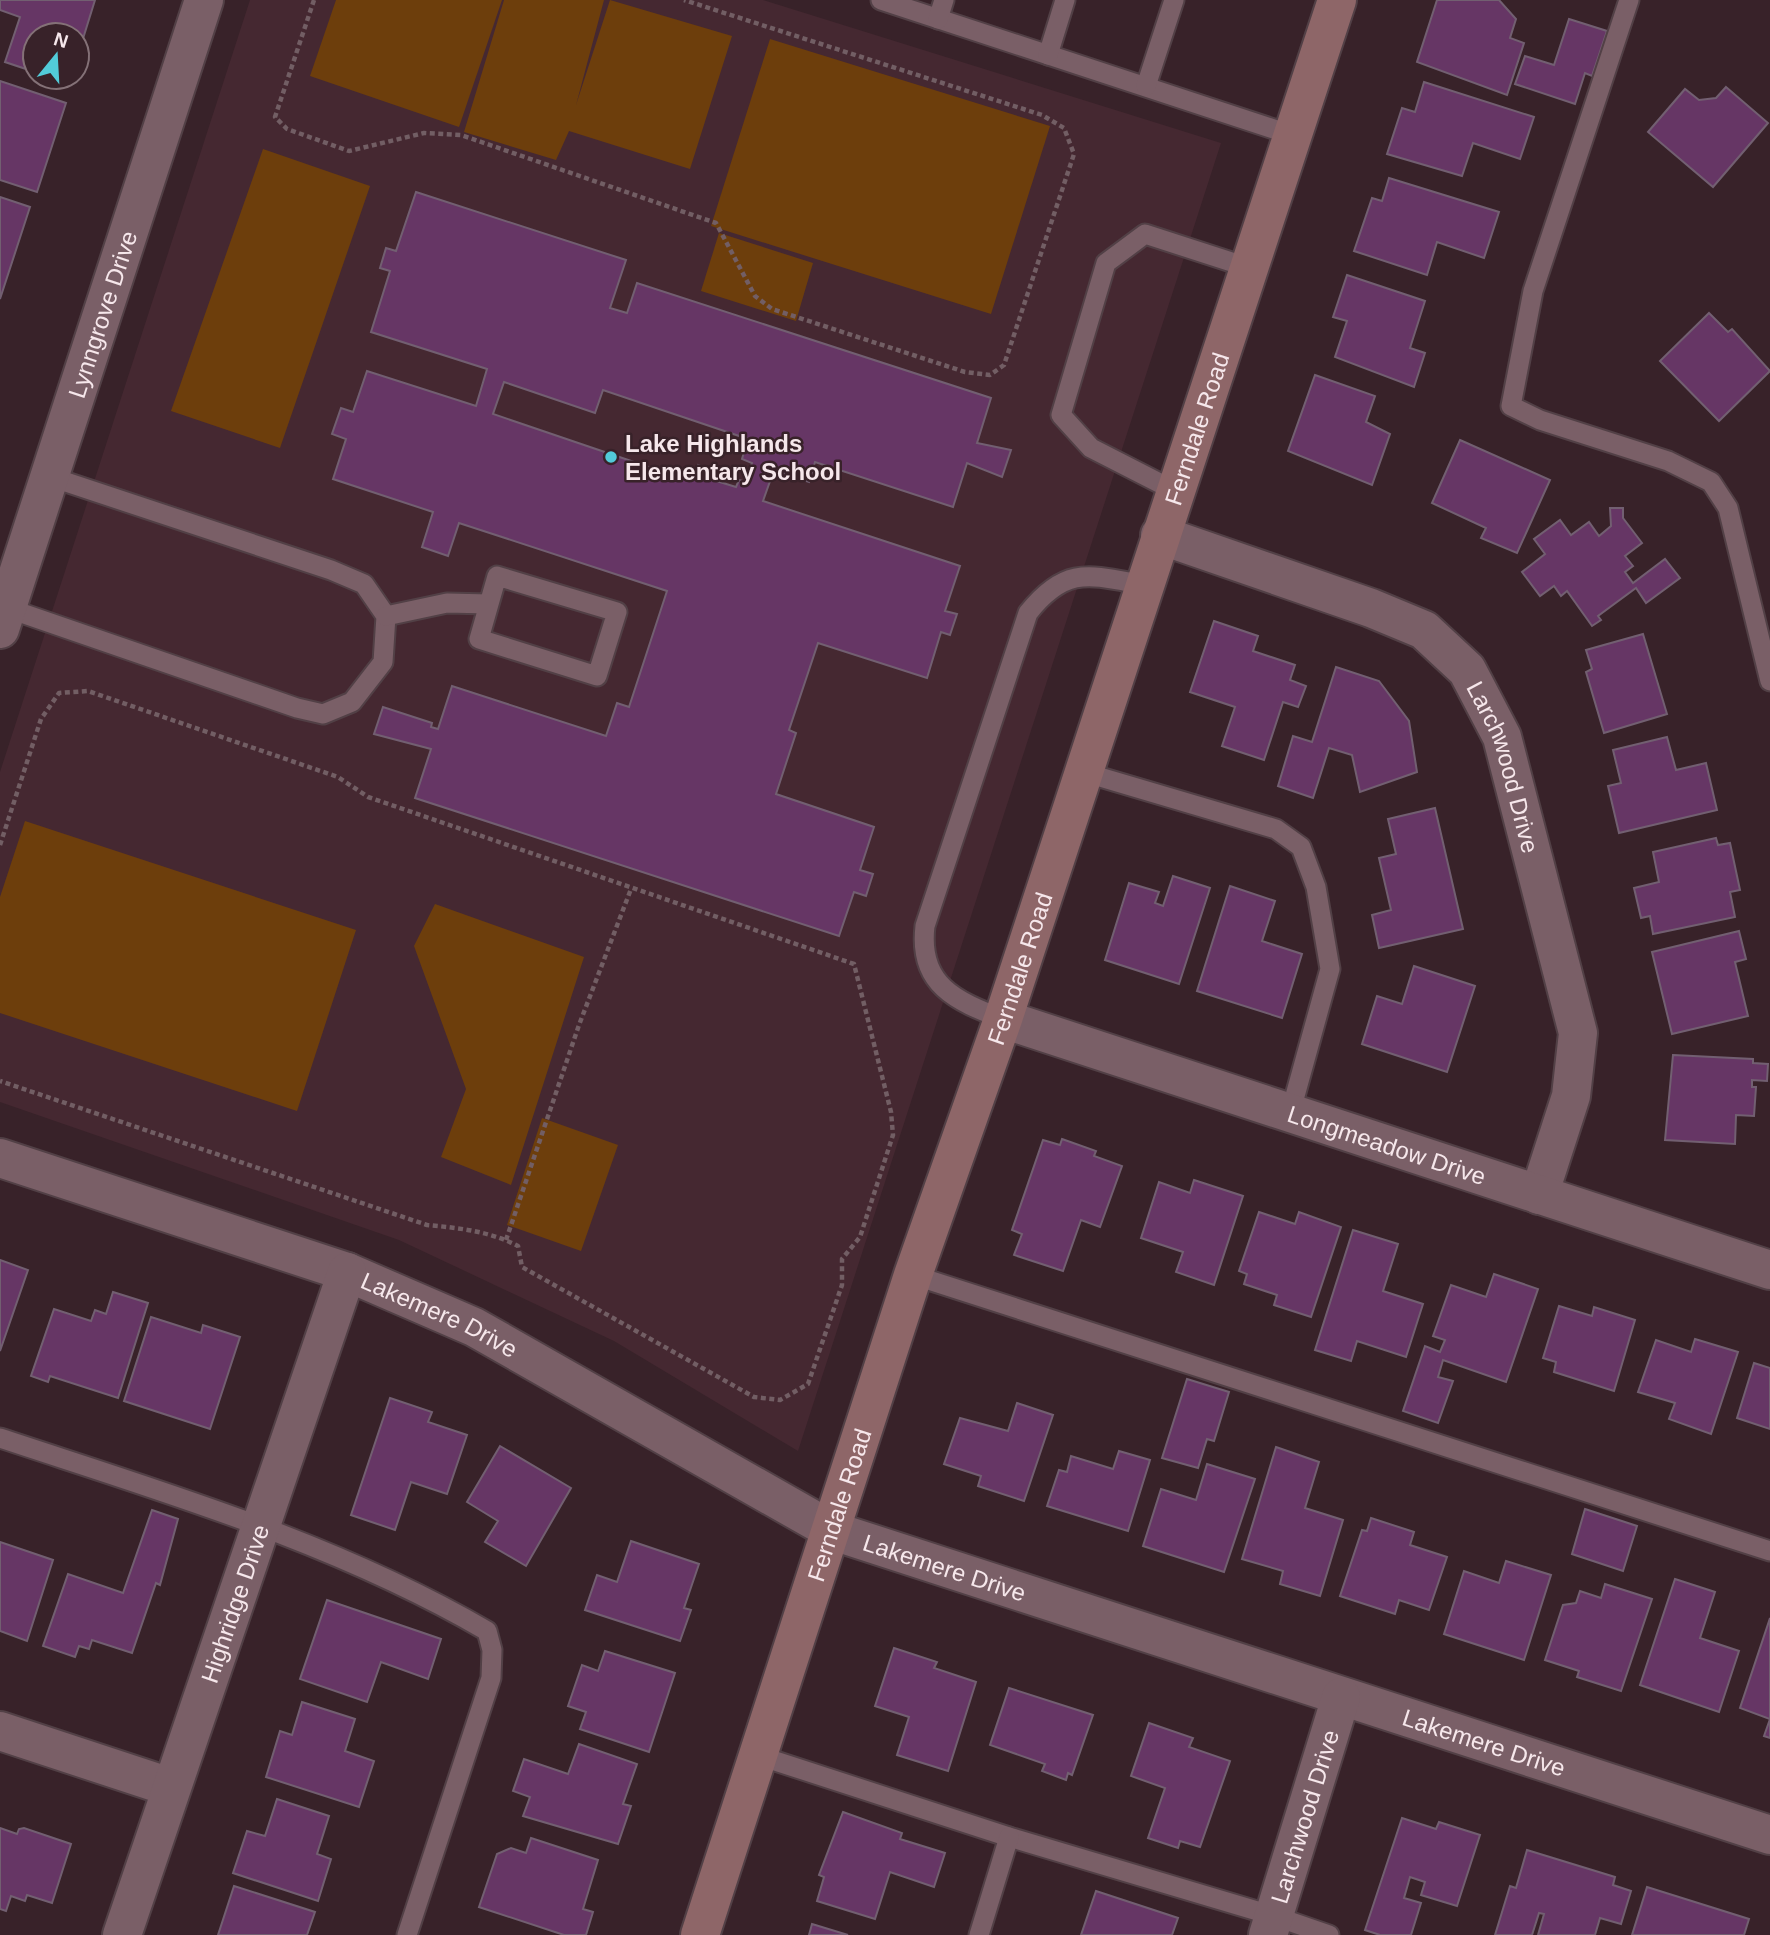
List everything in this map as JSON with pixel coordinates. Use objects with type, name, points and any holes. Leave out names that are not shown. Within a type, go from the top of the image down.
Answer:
[{"type":"street","name":"Lynngrove Drive","points":[[3,619],[204,0]]},
{"type":"street","name":"Ferndale Road","points":[[700,1935],[833,1531],[913,1275],[1003,1019],[1337,0]]},
{"type":"street","name":"Larchwood Drive","points":[[1160,535],[1424,629],[1467,670],[1502,737],[1578,1033],[1571,1096],[1539,1195]]},
{"type":"street","name":"Longmeadow Drive","points":[[1003,1019],[1770,1270]]},
{"type":"street","name":"Lakemere Drive","points":[[0,1158],[347,1272],[474,1326],[833,1531],[1770,1835]]},
{"type":"street","name":"Highridge Drive","points":[[122,1935],[170,1787],[347,1272]]},
{"type":"street","name":"Larchwood Drive","points":[[1271,1925],[1341,1697]]},
{"type":"street","points":[[0,1731],[170,1787]]},
{"type":"lane","points":[[881,0],[941,9],[1048,55],[1293,135]]},
{"type":"lane","points":[[1048,55],[1065,0]]},
{"type":"lane","points":[[1146,86],[1174,0]]},
{"type":"lane","points":[[1629,0],[1533,291],[1512,388],[1511,407],[1541,420],[1668,461],[1712,482],[1728,508],[1770,681]]},
{"type":"lane","points":[[1175,491],[1091,448],[1061,415],[1106,263],[1145,234],[1250,268]]},
{"type":"lane","points":[[3,619],[323,714],[352,702],[383,662],[386,616],[363,584],[331,570],[48,476]]},
{"type":"lane","points":[[497,576],[617,612],[597,676],[479,639],[489,604],[497,576]]},
{"type":"lane","points":[[1003,1019],[957,1001],[944,987],[930,970],[922,947],[925,926],[1028,613],[1045,591],[1069,579],[1093,576],[1144,585]]},
{"type":"lane","points":[[386,616],[447,603],[489,604]]},
{"type":"lane","points":[[1083,772],[1276,829],[1301,847],[1316,887],[1330,969],[1290,1114]]},
{"type":"lane","points":[[913,1275],[1770,1551]]},
{"type":"lane","points":[[0,1438],[260,1525],[430,1598],[487,1632],[492,1650],[491,1678],[407,1935]]},
{"type":"lane","points":[[760,1756],[1271,1925],[1329,1935]]},
{"type":"lane","points":[[979,1935],[1009,1838]]},
{"type":"path","points":[[314,0],[275,117],[287,129],[349,151],[424,133],[461,135],[716,223],[755,296],[772,309],[965,372],[990,375],[1004,365],[1074,154],[1064,128],[1042,115],[684,0]]},
{"type":"path","points":[[0,845],[41,719],[59,693],[88,691],[338,777],[368,797],[854,964],[891,1112],[893,1135],[860,1237],[842,1259],[842,1285],[808,1384],[780,1400],[754,1397],[522,1267],[518,1247],[506,1240],[476,1230],[427,1225],[0,1081]]},
{"type":"path","points":[[506,1240],[579,1026],[631,889]]},
{"type":"shaded area","name":"Lake Highlands Elementary School","points":[[250,0],[763,0],[1221,143],[798,1451],[614,1341],[399,1240],[0,1102],[0,772]]},
{"type":"shaded area","points":[[336,0],[502,0],[459,127],[310,76]]},
{"type":"shaded area","points":[[504,0],[604,0],[576,105],[610,0],[732,36],[690,169],[569,131],[556,160],[464,132]]},
{"type":"shaded area","points":[[770,39],[1050,126],[991,314],[711,226]]},
{"type":"shaded area","points":[[263,149],[370,186],[280,448],[171,411]]},
{"type":"shaded area","points":[[719,233],[813,263],[796,321],[701,291]]},
{"type":"shaded area","points":[[25,821],[356,930],[297,1111],[0,1013],[0,897]]},
{"type":"shaded area","points":[[435,904],[584,957],[511,1185],[441,1157],[466,1089],[414,946]]},
{"type":"shaded area","points":[[542,1118],[618,1145],[581,1251],[507,1225]]},
{"type":"building","points":[[0,0],[95,0],[88,21],[21,21],[21,67],[5,62],[20,17],[0,10]]},
{"type":"building","points":[[1437,0],[1499,0],[1516,19],[1510,38],[1524,43],[1507,95],[1417,62]]},
{"type":"building","points":[[1569,19],[1607,31],[1592,76],[1585,73],[1575,104],[1515,84],[1525,56],[1554,65]]},
{"type":"building","points":[[0,81],[21,88],[21,91],[30,91],[66,103],[37,192],[0,180]]},
{"type":"building","points":[[1424,82],[1534,117],[1520,159],[1473,143],[1462,176],[1387,154],[1402,108],[1415,112]]},
{"type":"building","points":[[1726,87],[1768,123],[1713,187],[1648,132],[1685,89],[1699,100],[1716,98]]},
{"type":"building","points":[[1389,178],[1499,212],[1484,258],[1437,242],[1427,275],[1354,251],[1372,198],[1382,201]]},
{"type":"building","name":"Lake Highlands Elementary School","points":[[416,192],[626,260],[610,308],[627,313],[637,283],[991,398],[977,443],[1011,450],[1002,477],[967,463],[953,507],[815,462],[809,482],[774,470],[763,501],[960,566],[945,611],[957,614],[950,635],[941,632],[927,678],[818,643],[789,730],[796,733],[776,794],[874,827],[860,870],[873,874],[866,896],[854,892],[839,936],[415,798],[431,749],[374,734],[383,707],[432,723],[431,727],[438,729],[452,686],[606,736],[617,703],[629,707],[667,591],[459,523],[448,556],[422,547],[433,512],[333,479],[346,439],[332,434],[341,408],[353,412],[367,371],[476,406],[487,369],[371,332],[390,271],[380,268],[386,248],[396,251]],"holes":[[[504,382],[595,413],[603,390],[748,439],[742,459],[752,463],[746,482],[739,480],[736,487],[710,479],[712,470],[698,465],[690,481],[493,414]]]},
{"type":"building","points":[[0,197],[30,207],[0,299]]},
{"type":"building","points":[[1347,275],[1425,301],[1410,348],[1425,353],[1414,387],[1335,357],[1347,321],[1333,317]]},
{"type":"building","points":[[1709,313],[1728,332],[1732,329],[1770,371],[1719,421],[1660,361]]},
{"type":"building","points":[[1315,375],[1375,396],[1366,422],[1390,434],[1372,485],[1288,451]]},
{"type":"building","points":[[1460,440],[1550,480],[1517,553],[1481,538],[1486,528],[1432,503]]},
{"type":"building","points":[[1610,508],[1623,508],[1623,518],[1642,543],[1625,556],[1633,566],[1625,572],[1633,583],[1665,559],[1680,578],[1646,603],[1636,588],[1598,616],[1601,620],[1592,626],[1567,591],[1561,596],[1554,586],[1540,596],[1522,572],[1545,554],[1534,539],[1560,520],[1571,535],[1589,522],[1599,536],[1611,526]]},
{"type":"building","points":[[1214,621],[1258,636],[1253,651],[1295,665],[1290,680],[1306,686],[1298,707],[1283,702],[1264,760],[1222,746],[1235,707],[1190,692]]},
{"type":"building","points":[[1643,634],[1667,714],[1604,733],[1586,672],[1592,669],[1586,650]]},
{"type":"building","points":[[1336,667],[1379,681],[1409,721],[1417,772],[1360,792],[1352,755],[1329,748],[1313,798],[1278,786],[1293,736],[1312,742]]},
{"type":"building","points":[[1667,737],[1676,770],[1706,763],[1717,810],[1619,833],[1608,786],[1621,783],[1613,750]]},
{"type":"building","points":[[1435,808],[1463,929],[1379,948],[1372,915],[1391,910],[1379,858],[1396,854],[1388,819]]},
{"type":"building","points":[[1716,838],[1718,845],[1730,843],[1740,890],[1730,892],[1735,917],[1653,934],[1650,916],[1641,918],[1634,888],[1659,882],[1653,852]]},
{"type":"building","points":[[1173,876],[1210,888],[1179,984],[1105,960],[1129,883],[1159,892],[1155,903],[1163,906]]},
{"type":"building","points":[[1230,886],[1275,901],[1262,941],[1302,954],[1282,1018],[1197,991]]},
{"type":"building","points":[[1739,931],[1746,959],[1735,962],[1748,1016],[1672,1034],[1652,952]]},
{"type":"building","points":[[1414,966],[1475,986],[1447,1072],[1362,1044],[1377,996],[1402,1004]]},
{"type":"building","points":[[1673,1055],[1753,1059],[1753,1063],[1768,1064],[1767,1081],[1752,1080],[1752,1087],[1756,1087],[1754,1116],[1736,1115],[1735,1144],[1665,1140]]},
{"type":"building","points":[[1062,1139],[1096,1151],[1094,1156],[1122,1166],[1100,1227],[1081,1220],[1063,1271],[1014,1255],[1022,1234],[1012,1230],[1043,1140],[1060,1145]]},
{"type":"building","points":[[1194,1180],[1243,1196],[1214,1285],[1176,1272],[1183,1252],[1141,1238],[1159,1182],[1190,1193]]},
{"type":"building","points":[[1259,1212],[1295,1224],[1299,1212],[1341,1227],[1311,1317],[1274,1305],[1277,1295],[1244,1284],[1247,1274],[1239,1271]]},
{"type":"building","points":[[1353,1230],[1398,1244],[1383,1291],[1423,1304],[1406,1357],[1357,1341],[1351,1361],[1315,1350]]},
{"type":"building","points":[[0,1260],[28,1270],[0,1351]]},
{"type":"building","points":[[1494,1274],[1538,1289],[1506,1382],[1443,1360],[1438,1377],[1453,1381],[1438,1423],[1403,1411],[1425,1346],[1440,1352],[1445,1340],[1433,1336],[1451,1285],[1486,1297]]},
{"type":"building","points":[[113,1292],[148,1303],[118,1398],[50,1376],[48,1382],[31,1376],[54,1309],[91,1321],[95,1310],[106,1314]]},
{"type":"building","points":[[1559,1306],[1592,1316],[1594,1307],[1635,1320],[1614,1391],[1554,1372],[1556,1362],[1543,1358]]},
{"type":"building","points":[[151,1317],[201,1333],[203,1325],[240,1337],[210,1429],[124,1401]]},
{"type":"building","points":[[1695,1339],[1738,1352],[1711,1434],[1669,1419],[1675,1403],[1638,1392],[1656,1340],[1691,1352]]},
{"type":"building","points":[[1754,1363],[1770,1368],[1770,1429],[1737,1418]]},
{"type":"building","points":[[1187,1379],[1229,1392],[1214,1441],[1207,1439],[1198,1468],[1162,1458]]},
{"type":"building","points":[[390,1398],[432,1412],[428,1422],[467,1435],[447,1494],[411,1482],[395,1530],[351,1515]]},
{"type":"building","points":[[1017,1403],[1053,1415],[1024,1501],[978,1486],[981,1476],[944,1464],[960,1418],[1008,1431]]},
{"type":"building","points":[[500,1446],[571,1488],[526,1566],[485,1542],[498,1521],[467,1502]]},
{"type":"building","points":[[1276,1447],[1319,1462],[1305,1508],[1343,1520],[1320,1596],[1280,1584],[1283,1571],[1242,1559]]},
{"type":"building","points":[[1119,1451],[1150,1460],[1128,1531],[1047,1506],[1059,1470],[1067,1472],[1071,1456],[1113,1469]]},
{"type":"building","points":[[1207,1464],[1255,1479],[1224,1572],[1143,1546],[1161,1489],[1196,1500]]},
{"type":"building","points":[[1585,1509],[1637,1526],[1623,1571],[1572,1554]]},
{"type":"building","points":[[152,1510],[178,1519],[160,1585],[156,1583],[132,1653],[92,1640],[89,1649],[79,1646],[75,1657],[43,1646],[68,1574],[123,1593]]},
{"type":"building","points":[[1371,1518],[1414,1532],[1410,1545],[1447,1557],[1429,1610],[1399,1600],[1395,1614],[1340,1596],[1362,1530],[1367,1531]]},
{"type":"building","points":[[631,1541],[699,1564],[684,1608],[691,1610],[680,1641],[585,1610],[597,1575],[617,1582]]},
{"type":"building","points":[[0,1542],[53,1560],[27,1641],[0,1631]]},
{"type":"building","points":[[1506,1561],[1551,1575],[1524,1660],[1444,1634],[1464,1571],[1499,1583]]},
{"type":"building","points":[[1675,1579],[1715,1592],[1700,1638],[1739,1651],[1719,1712],[1640,1685]]},
{"type":"building","points":[[1605,1584],[1652,1599],[1621,1691],[1577,1677],[1579,1671],[1545,1660],[1563,1605],[1576,1603],[1580,1591],[1601,1598]]},
{"type":"building","points":[[327,1600],[441,1639],[428,1679],[381,1662],[367,1702],[300,1679]]},
{"type":"building","points":[[1770,1618],[1770,1719],[1740,1708]]},
{"type":"building","points":[[894,1648],[937,1662],[934,1668],[976,1682],[948,1771],[897,1755],[909,1717],[875,1706]]},
{"type":"building","points":[[605,1651],[675,1673],[649,1752],[580,1729],[586,1712],[568,1706],[582,1665],[598,1671]]},
{"type":"building","points":[[1009,1688],[1093,1715],[1072,1775],[1068,1773],[1066,1780],[1042,1771],[1045,1764],[990,1745]]},
{"type":"building","points":[[302,1702],[355,1719],[345,1751],[374,1761],[359,1807],[266,1777],[280,1731],[292,1735]]},
{"type":"building","points":[[1770,1719],[1770,1738],[1764,1736]]},
{"type":"building","points":[[1149,1723],[1193,1738],[1189,1747],[1230,1761],[1200,1847],[1180,1841],[1178,1848],[1148,1838],[1165,1788],[1131,1776]]},
{"type":"building","points":[[579,1744],[637,1764],[623,1804],[631,1806],[618,1844],[523,1816],[530,1797],[513,1791],[524,1759],[568,1774]]},
{"type":"building","points":[[277,1799],[329,1816],[317,1854],[331,1859],[318,1901],[233,1873],[247,1831],[265,1836]]},
{"type":"building","points":[[843,1812],[902,1833],[900,1839],[945,1853],[934,1887],[890,1872],[875,1919],[817,1901],[824,1877],[819,1875]]},
{"type":"building","points":[[1402,1818],[1436,1829],[1439,1822],[1480,1835],[1457,1906],[1421,1895],[1425,1882],[1410,1877],[1404,1898],[1421,1903],[1411,1935],[1380,1935],[1365,1930]]},
{"type":"building","points":[[0,1828],[17,1834],[19,1829],[24,1828],[71,1844],[52,1903],[27,1895],[25,1901],[11,1896],[6,1911],[0,1909]]},
{"type":"building","points":[[531,1838],[598,1860],[583,1909],[593,1912],[586,1935],[564,1935],[479,1907],[497,1854],[511,1848],[526,1853]]},
{"type":"building","points":[[1527,1850],[1615,1877],[1613,1885],[1631,1891],[1621,1924],[1600,1918],[1595,1935],[1538,1935],[1544,1914],[1539,1913],[1532,1935],[1495,1935],[1510,1886],[1516,1888]]},
{"type":"building","points":[[234,1886],[315,1912],[307,1935],[218,1935]]},
{"type":"building","points":[[1647,1887],[1749,1919],[1744,1935],[1632,1935]]},
{"type":"building","points":[[1096,1891],[1178,1918],[1172,1935],[1081,1935]]},
{"type":"building","points":[[812,1924],[848,1935],[809,1935]]},
{"type":"place","name":"Lake Highlands Elementary School","points":[[611,457]]}]
